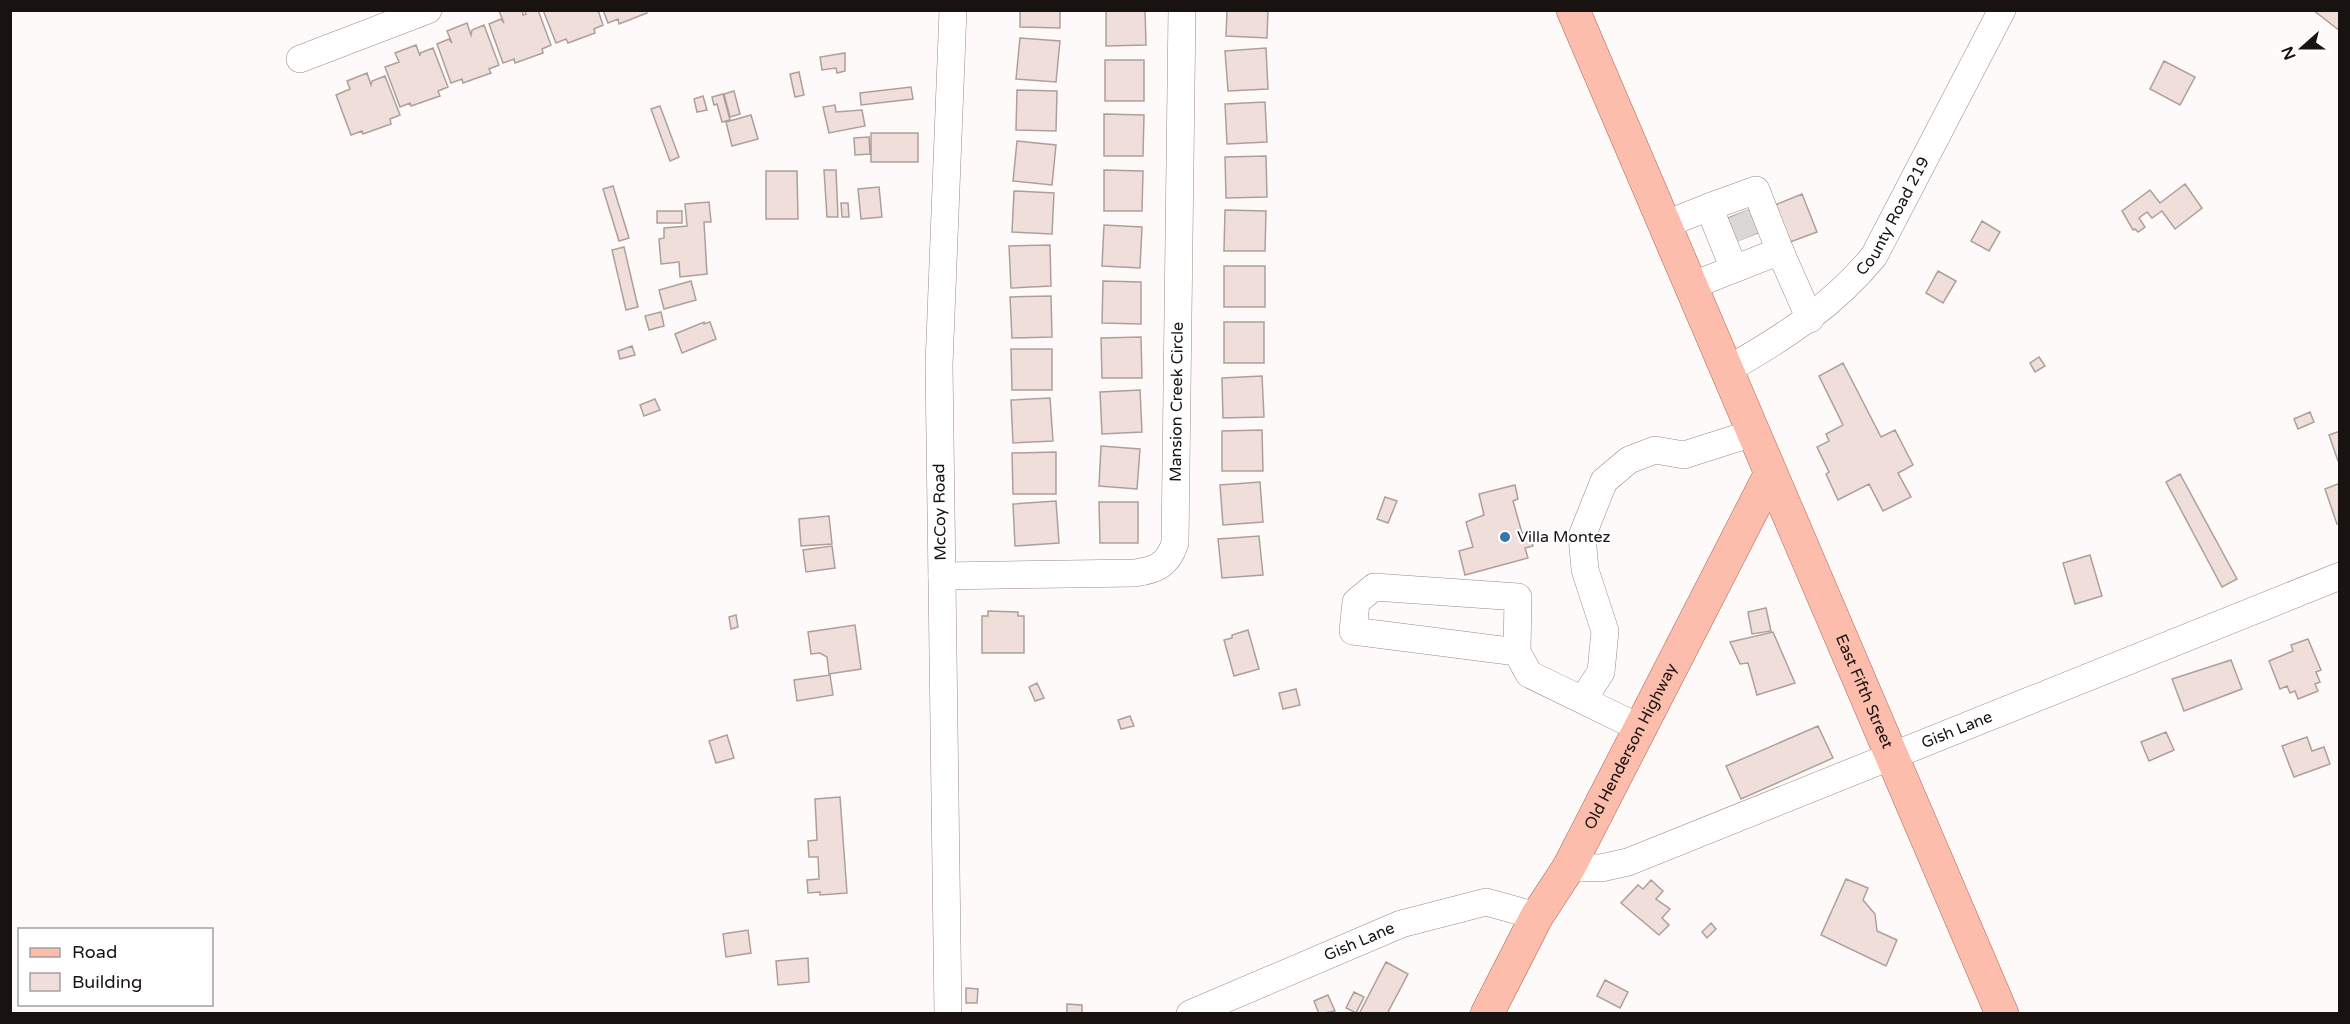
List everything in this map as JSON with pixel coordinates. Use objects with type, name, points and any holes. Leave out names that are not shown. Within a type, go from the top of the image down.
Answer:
[{"type":"main road","name":"East Fifth Street","points":[[1572,10],[2002,1014]]},
{"type":"main road","name":"Old Henderson Highway","points":[[1487,1014],[1537,916],[1569,867],[1770,475]]},
{"type":"street","points":[[300,59],[428,10]]},
{"type":"street","name":"McCoy Road","points":[[948,1014],[939,365],[953,10]]},
{"type":"street","name":"Mansion Creek Circle","points":[[942,576],[1135,573],[1164,565],[1171,557],[1175,543],[1182,10]]},
{"type":"street","name":"County Road 219","points":[[1727,370],[1810,320],[1857,277],[1884,240],[2002,10]]},
{"type":"street","points":[[1691,286],[1735,232],[1756,190],[1810,320]]},
{"type":"street","points":[[1664,225],[1735,232],[1780,251]]},
{"type":"street","points":[[1584,698],[1601,672],[1605,631],[1585,570],[1582,536],[1604,481],[1629,460],[1655,450],[1684,455],[1753,433]]},
{"type":"street","name":"Gish Lane","points":[[1569,867],[1601,868],[1628,862],[2340,576]]},
{"type":"street","points":[[1517,652],[1353,631],[1356,602],[1374,587],[1518,597],[1517,652],[1529,674],[1584,698],[1640,728]]},
{"type":"street","name":"Gish Lane","points":[[1190,1014],[1401,924],[1486,902],[1537,916]]},
{"type":"building","points":[[522,10],[523,15],[526,14],[524,10],[538,10],[551,45],[542,49],[543,53],[515,63],[514,59],[503,63],[489,24],[501,19],[504,23],[499,11]]},
{"type":"building","points":[[543,10],[598,10],[603,25],[594,29],[595,33],[568,43],[566,39],[556,43]]},
{"type":"building","points":[[603,10],[646,10],[647,13],[619,24],[618,19],[608,23]]},
{"type":"building","points":[[1020,10],[1060,10],[1060,28],[1020,27]]},
{"type":"building","points":[[1106,10],[1145,10],[1146,45],[1106,46]]},
{"type":"building","points":[[1227,10],[1268,10],[1267,38],[1226,36]]},
{"type":"building","points":[[2313,10],[2340,10],[2340,31]]},
{"type":"building","points":[[467,23],[471,35],[472,30],[484,25],[499,65],[489,69],[491,73],[463,83],[462,79],[451,83],[437,44],[449,39],[452,43],[447,31]]},
{"type":"building","points":[[1020,38],[1060,41],[1056,82],[1016,79]]},
{"type":"building","points":[[416,45],[420,56],[420,53],[433,48],[448,87],[438,91],[440,96],[411,106],[410,103],[400,107],[385,67],[399,62],[395,53]]},
{"type":"building","points":[[1266,48],[1268,89],[1228,91],[1225,51]]},
{"type":"building","points":[[845,53],[845,71],[837,73],[836,68],[822,70],[820,57]]},
{"type":"building","points":[[1105,60],[1144,60],[1144,101],[1105,101]]},
{"type":"building","points":[[2164,61],[2195,77],[2180,105],[2150,89]]},
{"type":"building","points":[[799,72],[804,95],[795,97],[790,74]]},
{"type":"building","points":[[367,73],[371,85],[372,81],[385,76],[400,115],[390,119],[391,124],[363,134],[362,131],[351,135],[336,95],[350,89],[347,81]]},
{"type":"building","points":[[911,87],[913,99],[861,105],[860,93]]},
{"type":"building","points":[[1017,90],[1057,91],[1056,131],[1016,130]]},
{"type":"building","points":[[734,91],[740,114],[730,117],[724,94]]},
{"type":"building","points":[[723,94],[730,120],[722,122],[717,104],[714,105],[712,97]]},
{"type":"building","points":[[703,96],[707,110],[697,112],[694,99]]},
{"type":"building","points":[[1265,102],[1267,142],[1227,144],[1225,104]]},
{"type":"building","points":[[835,105],[836,112],[862,110],[865,126],[829,133],[823,107]]},
{"type":"building","points":[[660,106],[679,157],[670,161],[651,109]]},
{"type":"building","points":[[1104,114],[1144,115],[1143,156],[1104,156]]},
{"type":"building","points":[[751,115],[758,139],[732,146],[726,122]]},
{"type":"building","points":[[871,133],[918,133],[918,162],[871,162]]},
{"type":"building","points":[[869,137],[870,154],[855,155],[854,138]]},
{"type":"building","points":[[1017,141],[1056,145],[1052,185],[1013,181]]},
{"type":"building","points":[[1266,156],[1267,197],[1226,198],[1225,157]]},
{"type":"building","points":[[824,170],[836,170],[838,217],[827,217]]},
{"type":"building","points":[[1104,170],[1143,171],[1142,211],[1104,211]]},
{"type":"building","points":[[766,171],[797,171],[798,219],[766,219]]},
{"type":"building","points":[[2185,184],[2202,208],[2175,229],[2162,211],[2152,218],[2147,212],[2139,218],[2145,227],[2138,232],[2133,230],[2122,211],[2150,190],[2160,203]]},
{"type":"building","points":[[613,186],[629,238],[619,241],[603,189]]},
{"type":"building","points":[[879,187],[882,217],[861,219],[858,189]]},
{"type":"building","points":[[1014,191],[1054,193],[1052,234],[1012,232]]},
{"type":"building","points":[[1802,194],[1817,232],[1790,242],[1775,205]]},
{"type":"building","points":[[709,202],[711,222],[704,222],[707,274],[680,277],[679,262],[661,264],[659,239],[664,238],[664,228],[687,226],[685,204]]},
{"type":"building","points":[[841,203],[848,203],[849,217],[842,217]]},
{"type":"building","points":[[1756,207],[1765,230],[1727,245],[1718,222]]},
{"type":"building","points":[[1225,210],[1266,211],[1265,251],[1224,251]]},
{"type":"building","points":[[657,211],[682,211],[682,223],[657,223]]},
{"type":"building","points":[[1982,221],[2000,232],[1989,251],[1971,241]]},
{"type":"building","points":[[1104,225],[1142,227],[1140,268],[1102,266]]},
{"type":"building","points":[[1050,245],[1051,286],[1011,288],[1009,246]]},
{"type":"building","points":[[624,247],[638,307],[626,310],[612,250]]},
{"type":"building","points":[[1224,266],[1265,266],[1265,307],[1224,307]]},
{"type":"building","points":[[1938,271],[1956,281],[1943,303],[1926,293]]},
{"type":"building","points":[[691,281],[696,300],[664,309],[659,290]]},
{"type":"building","points":[[1103,281],[1141,282],[1141,324],[1102,323]]},
{"type":"building","points":[[1051,296],[1052,337],[1012,338],[1010,297]]},
{"type":"building","points":[[661,312],[664,326],[649,330],[645,316]]},
{"type":"building","points":[[704,322],[704,324],[710,322],[716,339],[682,353],[675,334]]},
{"type":"building","points":[[1224,322],[1264,322],[1264,363],[1224,363]]},
{"type":"building","points":[[1141,337],[1142,378],[1102,378],[1101,338]]},
{"type":"building","points":[[632,346],[635,355],[620,359],[618,351]]},
{"type":"building","points":[[1011,349],[1052,349],[1052,390],[1012,390]]},
{"type":"building","points":[[2039,357],[2045,366],[2035,372],[2030,363]]},
{"type":"building","points":[[1843,363],[1881,437],[1895,430],[1913,465],[1898,473],[1911,497],[1883,511],[1869,484],[1838,500],[1826,474],[1829,472],[1817,447],[1829,441],[1826,434],[1843,425],[1819,376]]},
{"type":"building","points":[[1262,376],[1264,417],[1223,418],[1222,378]]},
{"type":"building","points":[[1140,390],[1142,432],[1102,434],[1100,392]]},
{"type":"building","points":[[1050,398],[1053,441],[1013,443],[1011,400]]},
{"type":"building","points":[[655,399],[660,410],[644,416],[640,405]]},
{"type":"building","points":[[2310,412],[2314,422],[2298,429],[2294,419]]},
{"type":"building","points":[[1262,430],[1263,471],[1222,471],[1222,431]]},
{"type":"building","points":[[2340,431],[2340,461],[2338,461],[2329,435]]},
{"type":"building","points":[[1101,446],[1140,449],[1137,489],[1099,486]]},
{"type":"building","points":[[1056,452],[1056,494],[1013,494],[1012,453]]},
{"type":"building","points":[[2180,474],[2237,579],[2222,587],[2166,482]]},
{"type":"building","points":[[1260,482],[1263,522],[1223,525],[1220,485]]},
{"type":"building","points":[[2340,483],[2340,523],[2337,524],[2325,489]]},
{"type":"building","points":[[1515,485],[1518,499],[1513,501],[1522,533],[1529,531],[1533,546],[1525,548],[1528,558],[1465,575],[1459,551],[1473,547],[1466,522],[1484,515],[1479,494]]},
{"type":"building","points":[[1385,497],[1397,501],[1388,523],[1377,519]]},
{"type":"building","points":[[1056,501],[1059,543],[1015,546],[1013,504]]},
{"type":"building","points":[[1099,502],[1138,502],[1138,543],[1100,543]]},
{"type":"building","points":[[829,516],[832,544],[801,546],[799,519]]},
{"type":"building","points":[[1259,536],[1263,575],[1222,578],[1218,539]]},
{"type":"building","points":[[832,546],[835,568],[806,572],[803,550]]},
{"type":"building","points":[[2090,555],[2102,596],[2075,604],[2063,563]]},
{"type":"building","points":[[1766,608],[1771,631],[1752,634],[1748,612]]},
{"type":"building","points":[[988,611],[1018,612],[1018,616],[1024,616],[1024,653],[982,653],[982,616],[988,616]]},
{"type":"building","points":[[736,615],[738,627],[731,629],[729,617]]},
{"type":"building","points":[[855,625],[861,669],[829,674],[827,657],[820,653],[811,654],[808,632]]},
{"type":"building","points":[[1248,630],[1259,669],[1234,676],[1224,640]]},
{"type":"building","points":[[1773,632],[1795,683],[1757,695],[1748,663],[1740,664],[1730,642]]},
{"type":"building","points":[[2308,639],[2321,670],[2316,672],[2320,682],[2315,684],[2318,691],[2298,699],[2295,691],[2290,693],[2287,686],[2280,689],[2269,661],[2293,651],[2291,645]]},
{"type":"building","points":[[2231,660],[2242,689],[2184,711],[2172,679]]},
{"type":"building","points":[[830,675],[833,695],[797,701],[794,680]]},
{"type":"building","points":[[1037,683],[1044,698],[1035,701],[1029,687]]},
{"type":"building","points":[[1296,689],[1300,705],[1283,709],[1279,693]]},
{"type":"building","points":[[1130,716],[1134,726],[1121,729],[1118,720]]},
{"type":"building","points":[[1818,726],[1833,758],[1741,799],[1726,766]]},
{"type":"building","points":[[2166,732],[2174,750],[2149,761],[2141,742]]},
{"type":"building","points":[[727,735],[734,758],[716,763],[709,741]]},
{"type":"building","points":[[2307,737],[2312,751],[2324,747],[2330,764],[2294,777],[2282,746]]},
{"type":"building","points":[[840,797],[847,893],[820,895],[820,892],[808,893],[807,880],[819,879],[818,857],[809,857],[808,841],[817,840],[815,799]]},
{"type":"building","points":[[1846,879],[1868,888],[1863,900],[1875,914],[1877,931],[1897,940],[1886,966],[1821,935]]},
{"type":"building","points":[[1651,880],[1663,891],[1656,899],[1670,909],[1662,918],[1669,925],[1659,935],[1621,903],[1638,885],[1643,889]]},
{"type":"building","points":[[1711,923],[1716,929],[1707,938],[1702,932]]},
{"type":"building","points":[[748,930],[751,953],[726,957],[723,934]]},
{"type":"building","points":[[808,958],[809,982],[778,985],[776,961]]},
{"type":"building","points":[[1386,962],[1408,974],[1387,1014],[1359,1014]]},
{"type":"building","points":[[1605,980],[1628,992],[1620,1008],[1597,996]]},
{"type":"building","points":[[966,988],[978,989],[977,1003],[966,1003]]},
{"type":"building","points":[[1354,992],[1364,997],[1356,1013],[1346,1008]]},
{"type":"building","points":[[1328,995],[1335,1011],[1319,1014],[1314,1001]]},
{"type":"building","points":[[1067,1004],[1082,1005],[1082,1014],[1067,1014]]},
{"type":"tunnel","points":[[1736,215],[1746,238]]},
{"type":"place","name":"Villa Montez","points":[[1505,537]]}]
